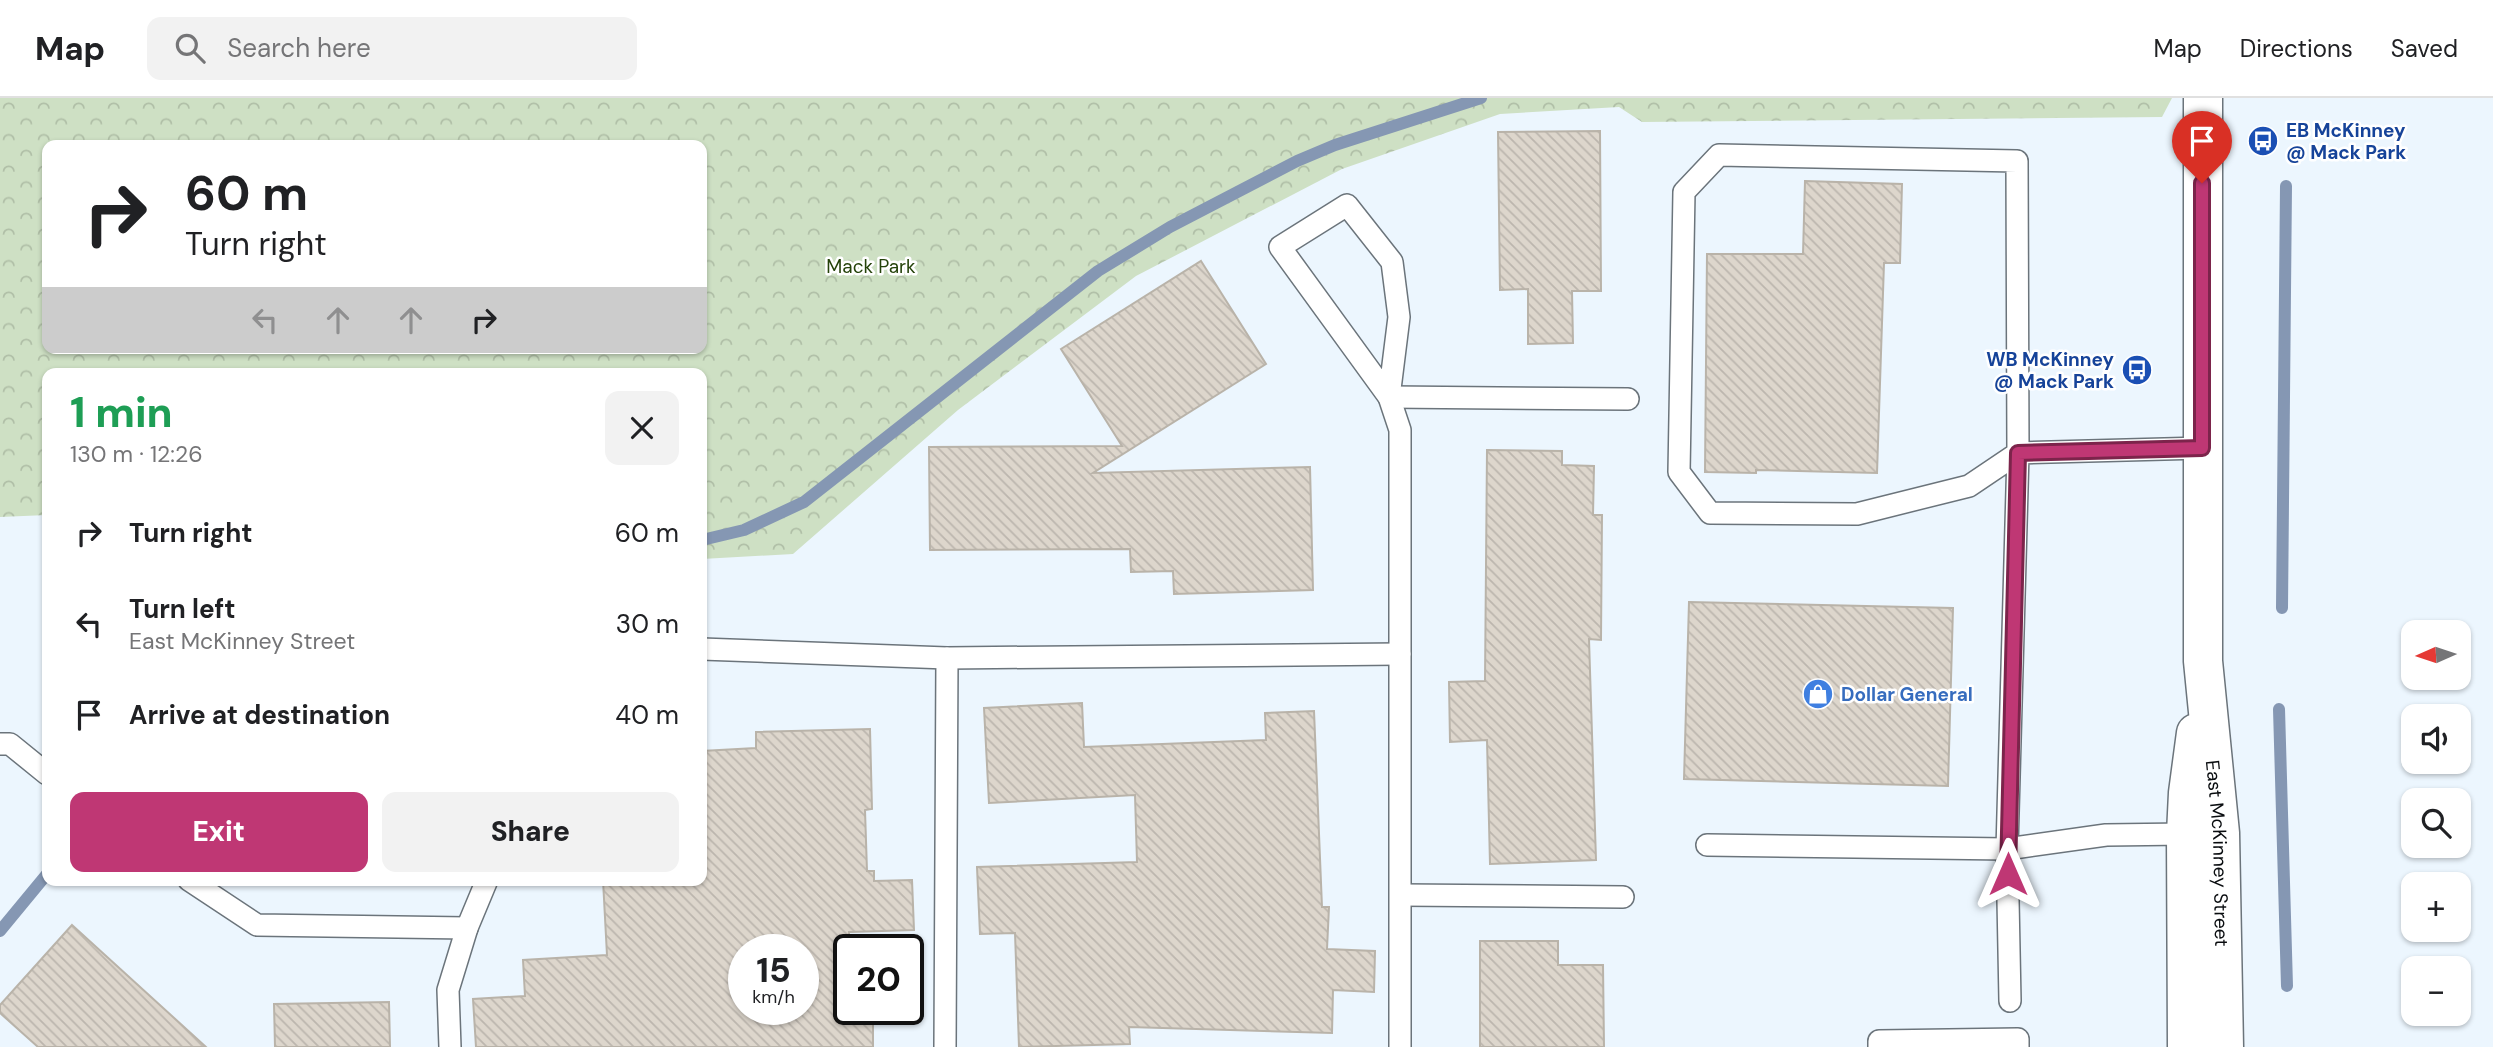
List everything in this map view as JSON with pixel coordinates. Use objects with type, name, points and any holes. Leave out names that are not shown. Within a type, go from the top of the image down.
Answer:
[{"type":"main road","name":"East McKinney Street","points":[[2203,98],[2203,661],[2220,833],[2224,1047]]},
{"type":"main road","name":"East McKinney Street","points":[[2186,1047],[2186,835],[2203,661]]},
{"type":"lane","points":[[2010,1002],[2007,849],[2018,453],[2017,161],[1718,155],[1684,192],[1679,472],[1710,513],[1857,514],[1969,486],[2018,453],[2202,448]]},
{"type":"lane","points":[[1389,397],[1399,317],[1392,262],[1347,205],[1280,247],[1389,397],[1401,430],[1400,1047]]},
{"type":"lane","points":[[1389,397],[1628,399]]},
{"type":"lane","points":[[707,649],[947,658],[1400,654]]},
{"type":"lane","points":[[945,1047],[947,658]]},
{"type":"lane","points":[[0,744],[10,744],[42,770]]},
{"type":"lane","points":[[1707,845],[2007,849],[2106,835],[2186,835]]},
{"type":"lane","points":[[198,886],[257,925],[467,928]]},
{"type":"lane","points":[[450,1047],[448,990],[467,928],[484,886]]},
{"type":"lane","points":[[1402,895],[1623,897]]},
{"type":"lane","points":[[1879,1047],[1879,1041],[2018,1039],[2018,1047]]},
{"type":"green space","name":"Mack Park","points":[[0,98],[2172,98],[2162,117],[1642,122],[1619,107],[1500,114],[1342,169],[1136,276],[958,410],[793,554],[707,559],[707,368],[42,368],[42,515],[0,517]]},
{"type":"building","points":[[1600,131],[1601,291],[1572,291],[1573,343],[1528,344],[1528,289],[1500,290],[1498,132]]},
{"type":"building","points":[[1805,181],[1902,184],[1900,263],[1884,263],[1877,473],[1756,470],[1756,473],[1705,472],[1707,254],[1803,254]]},
{"type":"building","points":[[1201,261],[1266,364],[1093,473],[1310,467],[1313,590],[1174,594],[1173,571],[1131,572],[1130,549],[930,550],[929,447],[1122,446],[1061,349]]},
{"type":"building","points":[[1487,450],[1562,451],[1562,465],[1594,466],[1593,515],[1602,515],[1601,640],[1589,639],[1596,860],[1490,864],[1487,740],[1450,742],[1449,682],[1485,681]]},
{"type":"building","name":"Dollar General","points":[[1689,602],[1953,608],[1948,786],[1684,779]]},
{"type":"building","points":[[1082,703],[1084,747],[1266,740],[1265,713],[1314,711],[1322,907],[1329,907],[1327,949],[1375,951],[1374,992],[1333,990],[1332,1033],[1129,1027],[1130,1044],[1019,1047],[1015,933],[980,934],[977,867],[1137,862],[1135,795],[989,803],[984,708]]},
{"type":"building","points":[[870,729],[872,809],[865,810],[867,871],[874,871],[874,881],[912,880],[914,930],[833,934],[833,1025],[873,1025],[873,1047],[476,1047],[473,999],[525,996],[523,960],[607,955],[603,886],[707,886],[707,751],[756,748],[756,732]]},
{"type":"building","points":[[72,925],[206,1047],[38,1047],[0,1013],[0,1005]]},
{"type":"building","points":[[1480,941],[1558,941],[1558,965],[1603,965],[1604,1047],[1480,1047]]},
{"type":"building","points":[[389,1002],[390,1047],[275,1047],[274,1004]]},
{"type":"waterway","points":[[707,539],[744,530],[804,502],[1098,271],[1170,227],[1297,161],[1335,145],[1481,98]]},
{"type":"waterway","points":[[2282,608],[2286,186]]},
{"type":"waterway","points":[[2279,709],[2287,986]]},
{"type":"waterway","points":[[0,931],[42,880]]},
{"type":"place","name":"EB McKinney @ Mack Park","points":[[2263,141]]},
{"type":"place","name":"WB McKinney @ Mack Park","points":[[2137,370]]},
{"type":"place","name":"Dollar General","points":[[1818,694]]},
{"type":"route","points":[[2008,874],[2018,453],[2202,448],[2202,183]]}]
